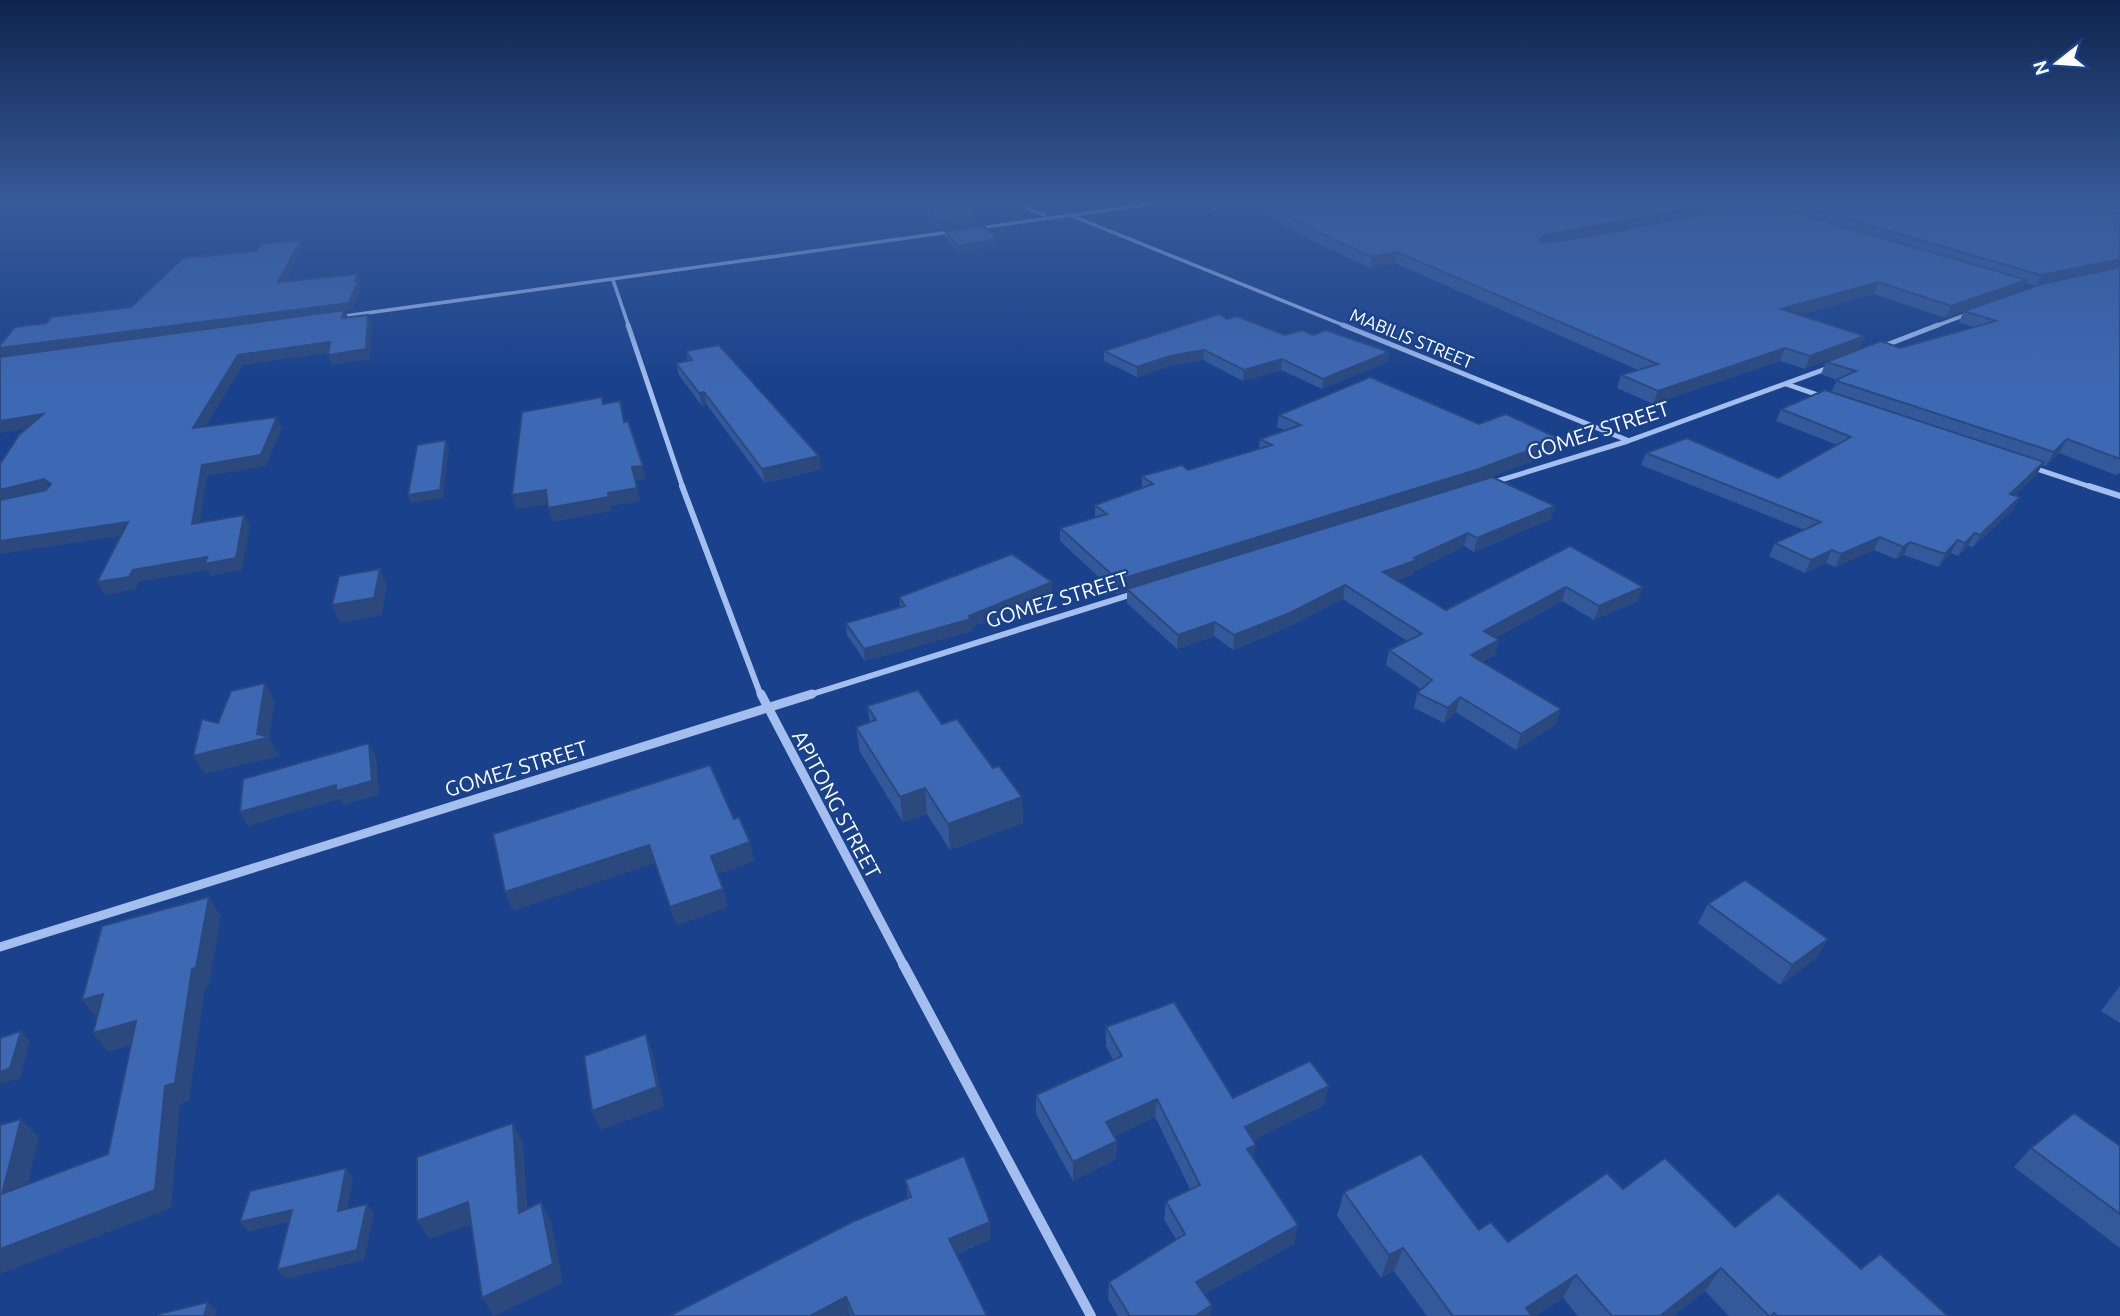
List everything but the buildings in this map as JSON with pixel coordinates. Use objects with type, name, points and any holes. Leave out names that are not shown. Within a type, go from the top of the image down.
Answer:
[{"type":"street","points":[[327,318],[718,264]]},
{"type":"street","name":"MABILIS STREET","points":[[1193,264],[1628,440]]},
{"type":"street","name":"APITONG STREET","points":[[613,280],[676,470],[765,708],[1091,1316]]},
{"type":"street","points":[[1872,351],[1971,313]]},
{"type":"street","name":"GOMEZ STREET","points":[[1482,486],[1628,440],[1835,365]]},
{"type":"street","points":[[1786,384],[1837,401]]},
{"type":"street","points":[[2026,465],[2120,496]]},
{"type":"street","name":"GOMEZ STREET","points":[[0,947],[1150,589]]}]
